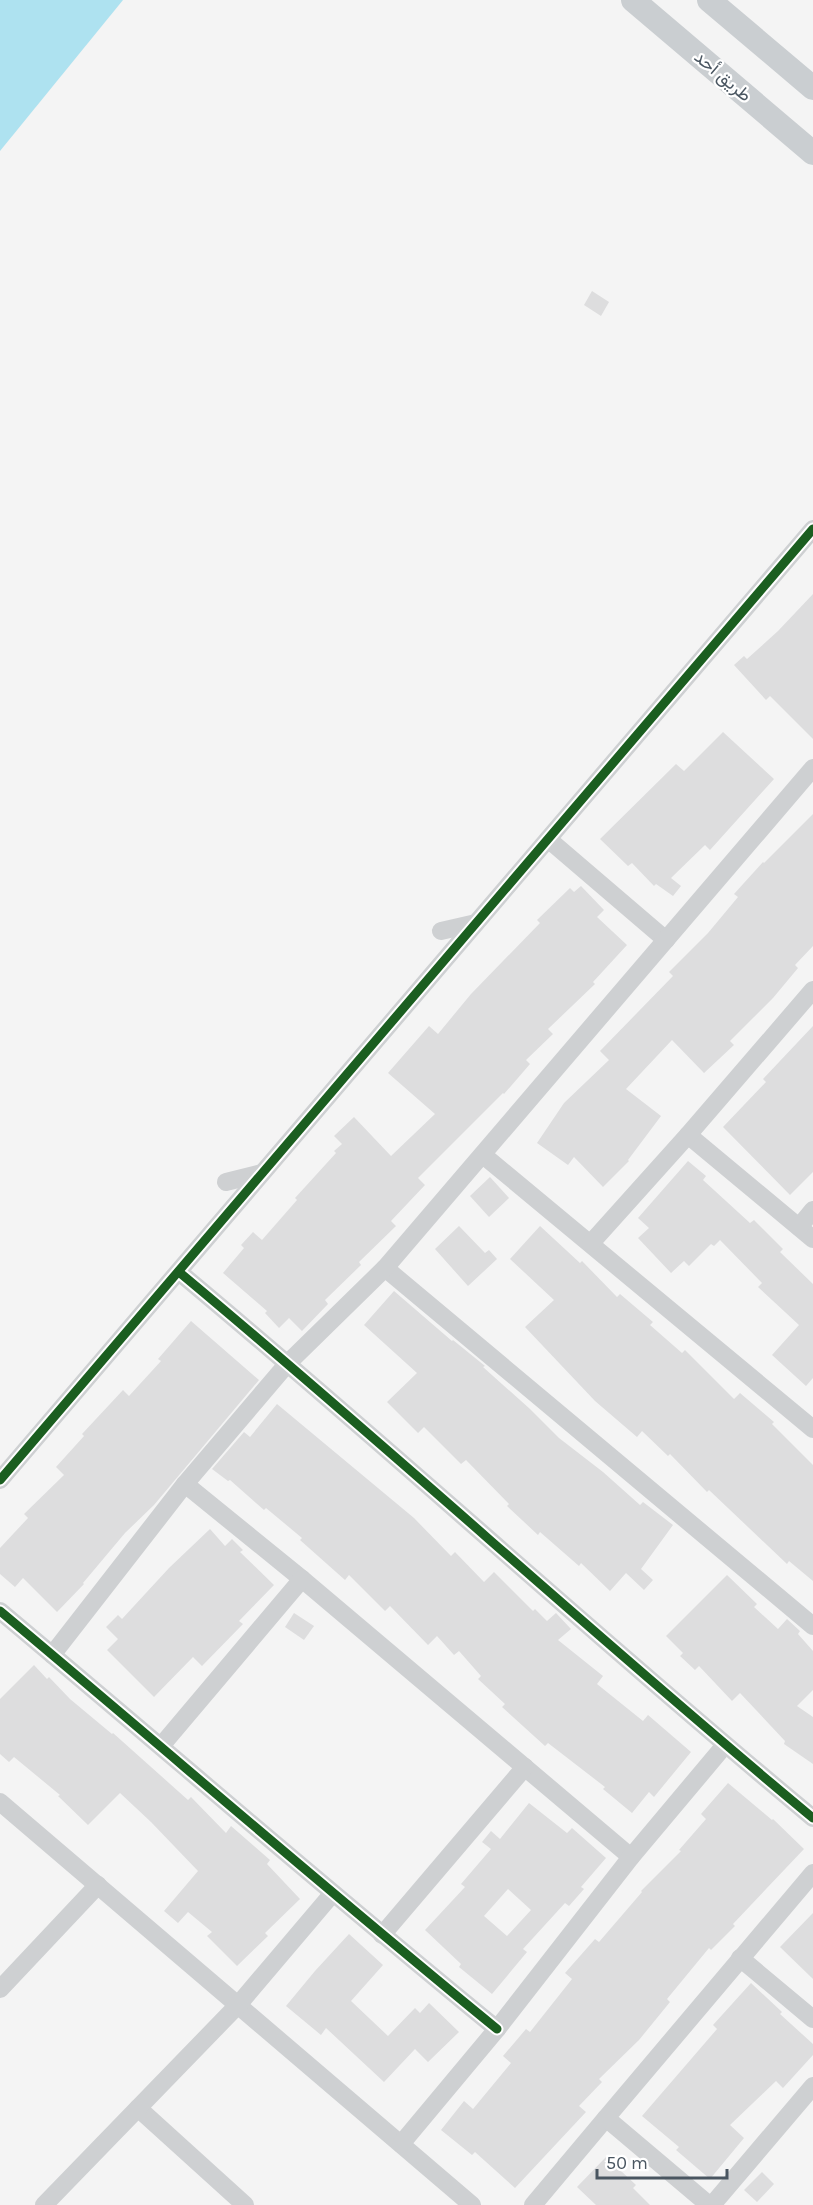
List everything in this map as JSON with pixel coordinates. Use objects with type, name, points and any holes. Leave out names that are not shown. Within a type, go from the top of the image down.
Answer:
[{"type":"main road","name":"طريق أحد","points":[[633,0],[813,153]]},
{"type":"main road","points":[[709,0],[813,88]]},
{"type":"street","points":[[0,1480],[813,529]]},
{"type":"street","points":[[52,1655],[185,1484],[288,1363],[385,1268],[813,768]]},
{"type":"street","points":[[548,839],[666,940]]},
{"type":"street","points":[[441,931],[476,923]]},
{"type":"street","points":[[591,1243],[813,990]]},
{"type":"street","points":[[688,1135],[813,1239]]},
{"type":"street","points":[[483,1155],[813,1429]]},
{"type":"street","points":[[226,1182],[262,1173]]},
{"type":"street","points":[[799,1227],[813,1210]]},
{"type":"street","points":[[385,1268],[813,1626]]},
{"type":"street","points":[[179,1272],[288,1363],[725,1745],[813,1818]]},
{"type":"street","points":[[185,1484],[302,1579],[631,1857]]},
{"type":"street","points":[[161,1746],[302,1579]]},
{"type":"street","points":[[0,1611],[382,1935],[497,2029]]},
{"type":"street","points":[[400,2144],[497,2029],[631,1857],[725,1745]]},
{"type":"street","points":[[382,1935],[525,1767]]},
{"type":"street","points":[[0,1802],[472,2205]]},
{"type":"street","points":[[533,2205],[813,1873]]},
{"type":"street","points":[[0,1989],[98,1885]]},
{"type":"street","points":[[44,2205],[238,2005],[333,1893]]},
{"type":"street","points":[[740,1958],[813,2019]]},
{"type":"street","points":[[606,2118],[710,2205],[813,2086]]},
{"type":"street","points":[[138,2108],[241,2204]]},
{"type":"water","points":[[0,0],[123,0],[0,151]]},
{"type":"building","points":[[592,291],[609,302],[601,316],[584,305]]},
{"type":"building","points":[[813,594],[813,739],[770,696],[766,700],[734,665],[744,656],[747,659],[778,631]]},
{"type":"building","points":[[723,732],[774,779],[710,850],[705,845],[671,878],[681,886],[673,896],[656,884],[654,886],[632,863],[628,866],[600,839],[676,764],[684,771]]},
{"type":"building","points":[[813,814],[813,946],[795,965],[798,968],[773,998],[730,1041],[734,1045],[704,1073],[672,1040],[626,1089],[661,1116],[629,1161],[603,1187],[574,1157],[568,1165],[537,1143],[564,1103],[609,1060],[600,1051],[673,976],[669,972],[708,933],[738,897],[734,894],[763,862]]},
{"type":"building","points":[[581,886],[604,910],[597,917],[627,945],[593,982],[595,984],[548,1029],[553,1034],[526,1060],[530,1064],[504,1094],[418,1178],[425,1185],[391,1221],[396,1226],[325,1300],[328,1304],[302,1331],[289,1318],[279,1328],[265,1313],[267,1311],[223,1273],[244,1248],[241,1245],[253,1232],[262,1240],[297,1200],[295,1198],[336,1153],[334,1151],[342,1144],[334,1136],[354,1117],[391,1156],[435,1114],[388,1073],[429,1026],[438,1034],[471,994],[540,923],[537,920],[570,888],[574,892]]},
{"type":"building","points":[[813,1026],[813,1172],[790,1195],[723,1127],[766,1082],[763,1079]]},
{"type":"building","points":[[688,1161],[706,1176],[703,1180],[750,1223],[754,1220],[783,1249],[780,1252],[813,1284],[813,1378],[806,1386],[772,1355],[799,1325],[758,1287],[762,1283],[720,1240],[714,1246],[711,1244],[689,1266],[684,1261],[671,1273],[638,1238],[649,1228],[638,1218]]},
{"type":"building","points":[[490,1177],[509,1198],[489,1217],[470,1196]]},
{"type":"building","points":[[459,1226],[485,1253],[489,1250],[497,1259],[468,1286],[435,1249]]},
{"type":"building","points":[[540,1226],[580,1263],[582,1261],[617,1297],[620,1294],[653,1322],[650,1325],[682,1353],[685,1350],[734,1399],[740,1393],[774,1422],[772,1424],[813,1465],[813,1581],[789,1561],[787,1564],[709,1490],[707,1492],[670,1454],[668,1456],[642,1431],[637,1437],[595,1401],[525,1327],[554,1300],[510,1259]]},
{"type":"building","points":[[394,1291],[485,1366],[483,1367],[559,1438],[603,1472],[640,1505],[643,1502],[673,1525],[641,1569],[653,1580],[644,1590],[626,1573],[610,1591],[581,1563],[579,1566],[540,1532],[538,1535],[507,1506],[509,1504],[466,1460],[461,1464],[424,1427],[418,1433],[387,1402],[417,1373],[364,1325]]},
{"type":"building","points":[[191,1321],[259,1380],[154,1505],[125,1533],[84,1584],[57,1612],[23,1578],[15,1587],[0,1574],[0,1548],[28,1518],[24,1514],[64,1475],[56,1467],[84,1436],[82,1434],[123,1390],[129,1396],[161,1361],[158,1359]]},
{"type":"building","points":[[277,1404],[414,1518],[451,1556],[455,1552],[484,1582],[494,1572],[533,1611],[535,1609],[547,1621],[556,1613],[571,1629],[558,1640],[603,1676],[597,1684],[643,1721],[648,1715],[691,1752],[654,1797],[649,1792],[632,1813],[603,1789],[605,1787],[548,1743],[545,1746],[502,1707],[505,1704],[478,1679],[481,1676],[459,1651],[454,1655],[437,1636],[428,1645],[390,1606],[385,1611],[349,1575],[345,1580],[300,1540],[302,1538],[266,1508],[264,1510],[230,1480],[228,1481],[212,1469],[244,1432],[250,1437]]},
{"type":"building","points":[[210,1529],[225,1546],[232,1539],[243,1550],[240,1552],[274,1585],[239,1621],[243,1624],[202,1666],[193,1657],[154,1697],[107,1650],[118,1639],[106,1627],[118,1615],[122,1619],[169,1568]]},
{"type":"building","points":[[727,1575],[757,1604],[754,1607],[778,1629],[787,1619],[800,1631],[798,1634],[813,1651],[813,1690],[797,1706],[813,1717],[813,1764],[784,1744],[785,1741],[740,1693],[732,1701],[699,1666],[695,1670],[680,1656],[683,1653],[666,1636]]},
{"type":"building","points":[[294,1613],[314,1626],[304,1640],[285,1627]]},
{"type":"building","points":[[34,1665],[47,1679],[49,1677],[70,1699],[113,1733],[188,1800],[191,1797],[226,1833],[231,1826],[270,1860],[267,1864],[300,1899],[265,1933],[268,1936],[237,1966],[207,1936],[212,1932],[188,1912],[178,1923],[164,1911],[198,1871],[120,1793],[88,1825],[58,1796],[60,1795],[14,1757],[9,1762],[0,1754],[0,1699]]},
{"type":"building","points":[[728,1783],[773,1819],[804,1849],[733,1924],[735,1926],[711,1950],[709,1948],[667,1999],[670,2002],[639,2040],[599,2079],[602,2082],[579,2106],[586,2112],[515,2188],[475,2152],[472,2155],[441,2130],[464,2101],[473,2109],[511,2063],[503,2056],[526,2029],[530,2032],[572,1979],[565,1973],[595,1939],[599,1942],[641,1891],[681,1851],[679,1850],[706,1819],[701,1814]]},
{"type":"building","points":[[529,1803],[567,1833],[572,1828],[606,1858],[581,1887],[584,1889],[569,1906],[565,1903],[523,1949],[527,1952],[492,1994],[459,1967],[461,1964],[425,1930],[465,1887],[461,1884],[491,1849],[482,1842],[491,1831],[500,1839]],"holes":[[[508,1889],[531,1910],[507,1936],[484,1916]]]},
{"type":"building","points":[[813,1913],[813,1979],[780,1947]]},
{"type":"building","points":[[349,1934],[383,1965],[351,2001],[388,2036],[415,2008],[420,2013],[429,2003],[459,2032],[428,2062],[415,2049],[384,2082],[326,2028],[321,2035],[286,2006]]},
{"type":"building","points":[[751,1983],[813,2044],[813,2055],[783,2088],[776,2081],[730,2125],[744,2138],[710,2179],[676,2150],[679,2147],[642,2116],[717,2029],[713,2025]]},
{"type":"building","points":[[606,2157],[636,2185],[633,2188],[650,2205],[596,2205],[577,2187]]},
{"type":"building","points":[[762,2172],[774,2184],[757,2202],[744,2190]]},
{"type":"cycle path","points":[[0,1480],[813,529]]},
{"type":"cycle path","points":[[179,1272],[338,1407],[653,1683],[813,1818]]},
{"type":"cycle path","points":[[0,1611],[497,2029]]}]
